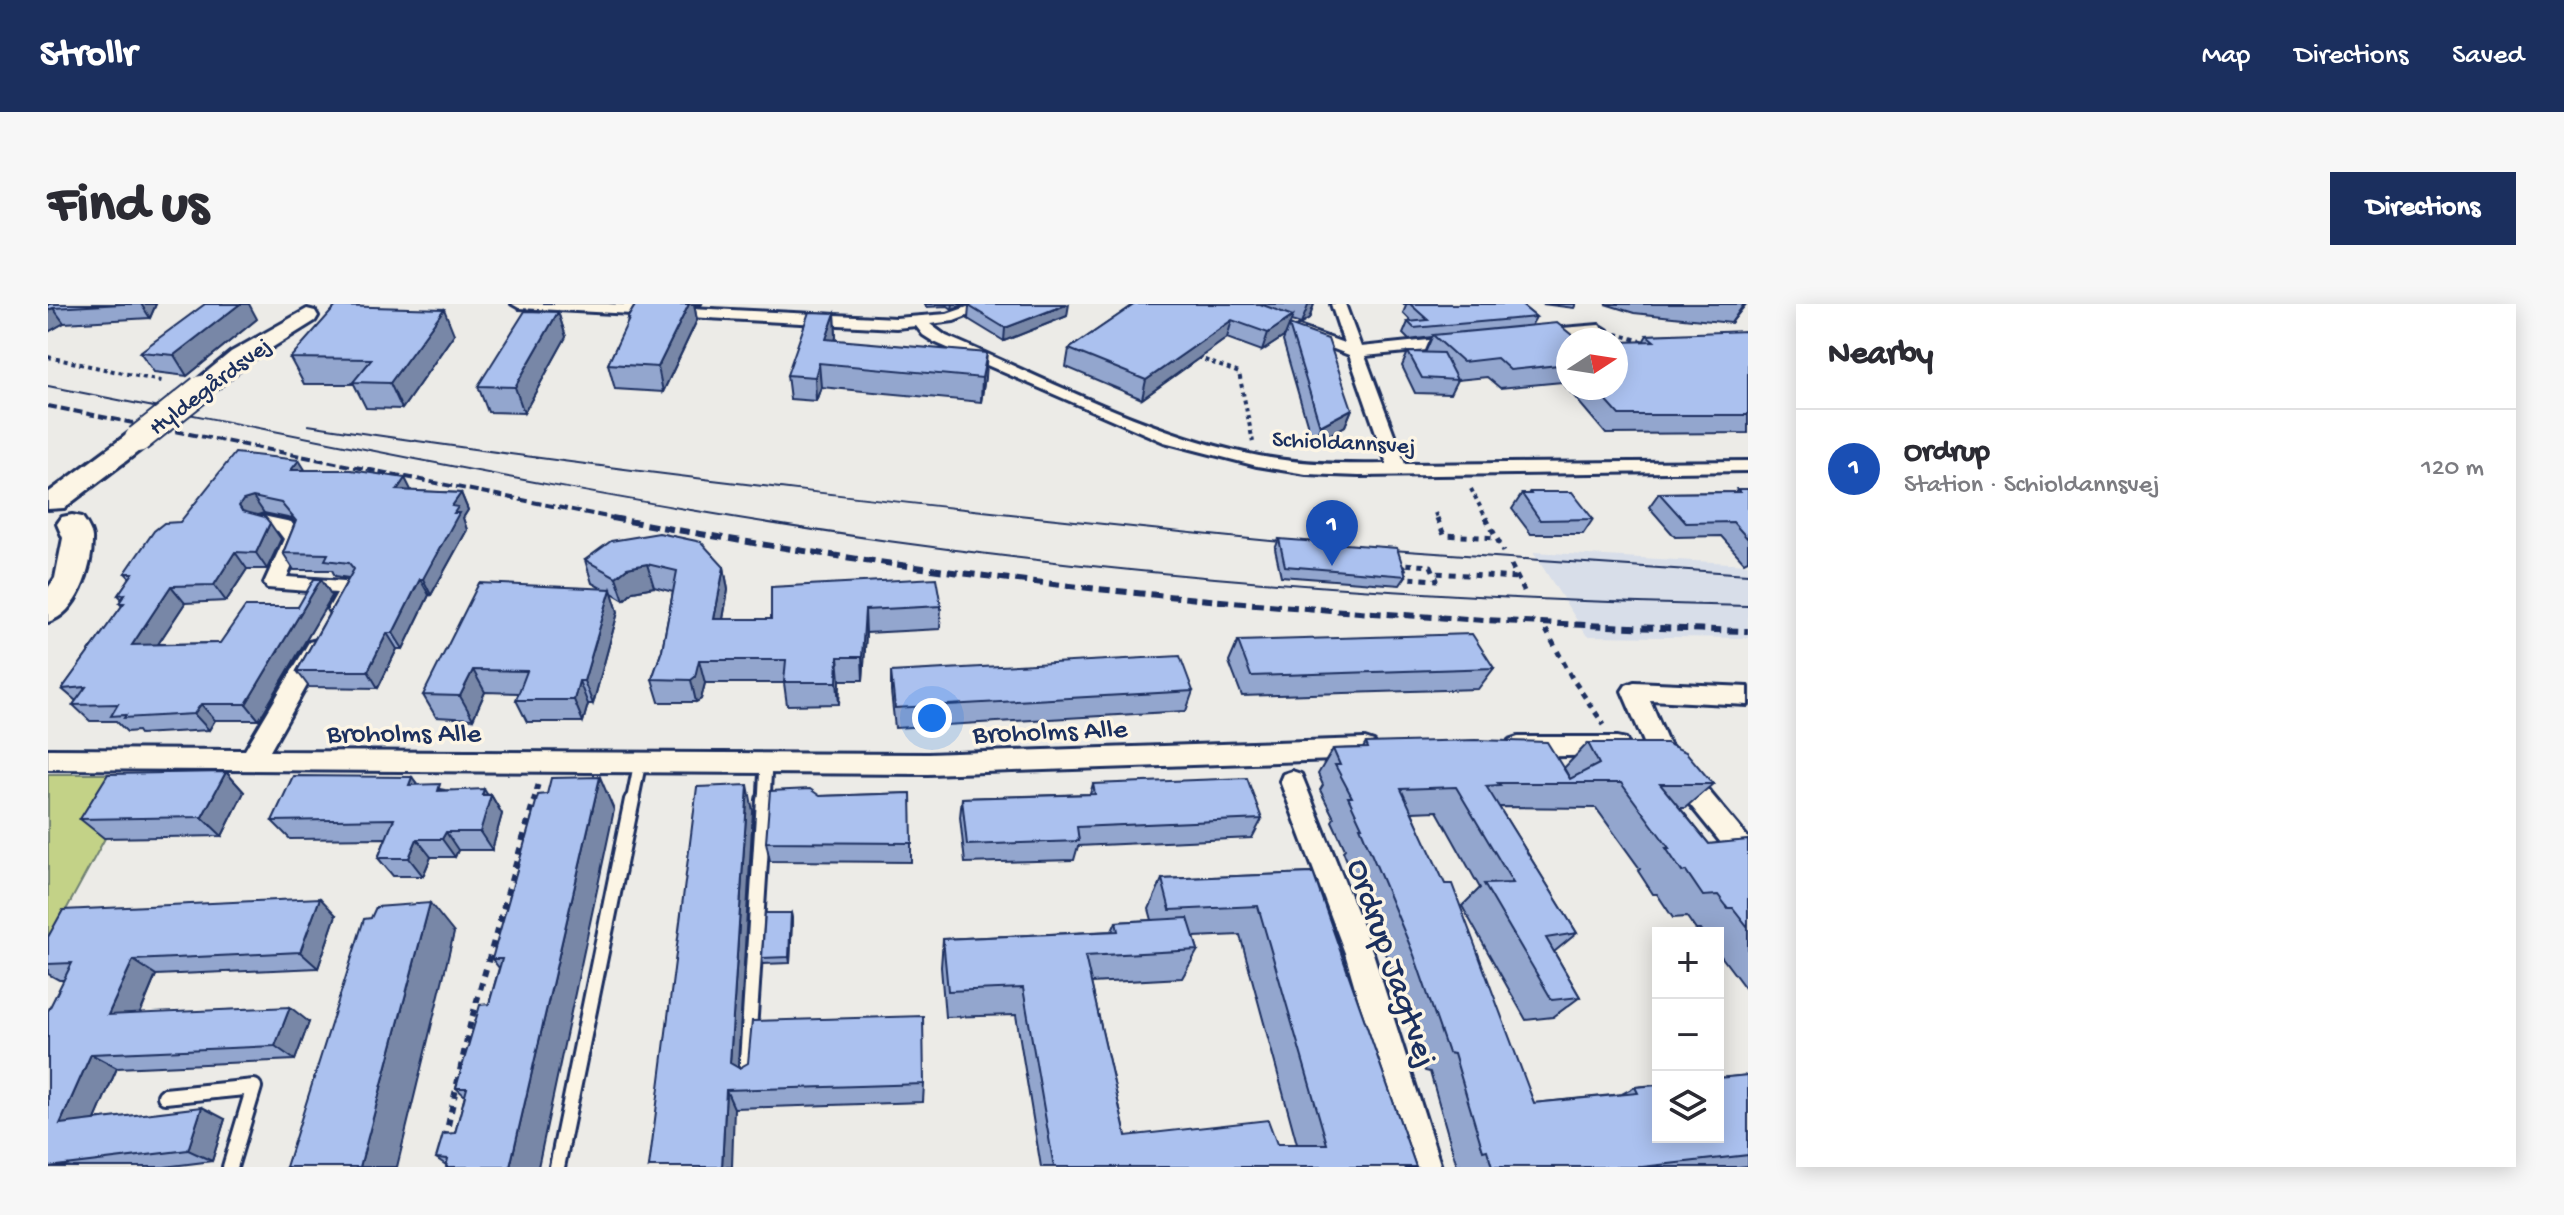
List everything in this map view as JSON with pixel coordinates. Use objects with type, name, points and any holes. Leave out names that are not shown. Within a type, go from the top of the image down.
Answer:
[{"type":"street","points":[[519,304],[921,322],[949,318],[991,304]]},
{"type":"street","points":[[1338,304],[1398,470]]},
{"type":"street","points":[[306,310],[332,315]]},
{"type":"street","name":"Hyldegårdsvej","points":[[49,600],[70,580],[78,538],[59,515],[138,439],[240,357],[306,310]]},
{"type":"street","name":"Schioldannsvej","points":[[921,322],[928,332],[940,339],[1170,438],[1257,461],[1306,468],[1398,470],[1748,466]]},
{"type":"street","points":[[1280,325],[1354,352],[1476,341]]},
{"type":"street","points":[[1523,337],[1556,334]]},
{"type":"street","name":"Broholms Alle","points":[[252,760],[351,587],[274,583],[294,539],[284,526],[263,522]]},
{"type":"street","name":"Hyldegårdsvej","points":[[48,561],[51,577],[49,600]]},
{"type":"street","points":[[1748,696],[1634,691],[1658,747],[1748,857]]},
{"type":"street","points":[[1495,748],[1658,747]]},
{"type":"street","name":"Broholms Alle","points":[[48,759],[937,764],[1386,749]]},
{"type":"street","name":"Ordrup Jagtvej","points":[[1292,781],[1359,953],[1424,1167]]},
{"type":"lane","points":[[557,1167],[640,762]]},
{"type":"lane","points":[[746,1077],[766,763]]},
{"type":"lane","points":[[165,1096],[254,1087],[230,1167]]},
{"type":"path","points":[[1628,337],[1658,345]]},
{"type":"path","points":[[48,357],[173,384]]},
{"type":"path","points":[[1197,357],[1239,373],[1257,461]]},
{"type":"path","points":[[1460,469],[1504,552]]},
{"type":"path","points":[[1435,513],[1444,535],[1497,538]]},
{"type":"path","points":[[1402,564],[1431,566],[1434,573],[1437,580],[1407,578],[1402,564]]},
{"type":"path","points":[[1511,565],[1524,591]]},
{"type":"path","points":[[1396,570],[1405,571]]},
{"type":"path","points":[[1434,573],[1518,578]]},
{"type":"path","points":[[1546,630],[1572,678],[1619,746]]},
{"type":"path","points":[[442,1153],[490,953],[545,762]]},
{"type":"path","points":[[517,856],[530,855]]},
{"type":"path","points":[[490,953],[504,951]]},
{"type":"path","points":[[460,1071],[475,1069]]},
{"type":"shaded area","points":[[1533,552],[1748,564],[1748,638],[1587,636]]},
{"type":"green space","points":[[48,774],[140,774],[48,943]]},
{"type":"building","points":[[48,304],[122,304],[48,310]]},
{"type":"building","points":[[205,304],[240,304],[174,355],[140,352]]},
{"type":"building","points":[[636,304],[689,304],[658,367],[608,364]]},
{"type":"building","points":[[1067,304],[1005,328],[969,306]]},
{"type":"building","points":[[1135,304],[1260,304],[1293,316],[1268,333],[1232,320],[1146,380],[1069,349]]},
{"type":"building","points":[[1410,304],[1520,304],[1536,317],[1414,328],[1408,322],[1428,320]]},
{"type":"building","points":[[336,306],[444,309],[390,383],[353,382],[372,359],[290,358]]},
{"type":"building","points":[[525,311],[558,312],[515,387],[478,386]]},
{"type":"building","points":[[809,312],[835,313],[826,339],[987,353],[982,378],[819,363],[815,377],[787,375]]},
{"type":"building","points":[[1557,323],[1563,328],[1556,328],[1556,365],[1510,370],[1497,358],[1463,362],[1433,335]]},
{"type":"building","points":[[1289,325],[1328,339],[1352,409],[1320,426]]},
{"type":"building","points":[[1746,331],[1748,415],[1619,415],[1606,400],[1628,400],[1628,342],[1654,341],[1647,335]]},
{"type":"building","points":[[1408,352],[1443,353],[1457,380],[1422,378]]},
{"type":"building","points":[[235,453],[299,460],[291,470],[351,470],[405,478],[397,490],[461,493],[452,506],[458,507],[454,513],[459,513],[393,633],[387,633],[368,671],[297,671],[354,569],[349,563],[325,560],[328,554],[283,553],[296,521],[281,503],[253,497],[243,500],[239,506],[242,511],[265,517],[270,523],[256,553],[235,552],[214,585],[171,586],[132,645],[220,643],[245,607],[298,607],[314,579],[321,579],[246,704],[201,704],[194,714],[124,718],[126,715],[111,716],[118,704],[73,705],[86,687],[62,689],[124,603],[119,603],[125,594],[118,595],[133,573],[125,573],[154,531],[164,523],[180,522]]},
{"type":"building","points":[[1737,489],[1748,489],[1748,539],[1733,522],[1686,523],[1659,493],[1740,492]]},
{"type":"building","points":[[1572,492],[1593,519],[1540,520],[1522,494]]},
{"type":"building","points":[[659,533],[701,542],[724,567],[714,619],[771,619],[771,587],[936,578],[941,606],[865,610],[862,657],[838,657],[837,682],[784,682],[786,660],[699,660],[695,677],[691,680],[652,679],[662,650],[677,571],[647,564],[627,568],[616,577],[585,560],[611,541]]},
{"type":"building","points":[[1279,539],[1397,548],[1406,576],[1285,566]]},
{"type":"building","points":[[479,583],[611,589],[584,681],[579,681],[574,700],[516,700],[527,671],[473,670],[460,696],[423,695]]},
{"type":"building","points":[[1472,634],[1494,668],[1251,676],[1238,641]]},
{"type":"building","points":[[1180,656],[1193,691],[895,708],[891,672]]},
{"type":"building","points":[[1547,742],[1570,779],[1599,764],[1588,743],[1666,743],[1686,752],[1713,784],[1660,784],[1709,844],[1748,840],[1748,927],[1718,895],[1703,896],[1686,871],[1682,872],[1666,848],[1669,848],[1621,783],[1498,783],[1500,785],[1486,786],[1577,933],[1546,938],[1580,997],[1552,1000],[1484,884],[1513,883],[1456,787],[1401,789],[1445,884],[1452,884],[1534,1103],[1638,1093],[1635,1087],[1652,1086],[1652,1143],[1724,1143],[1724,1077],[1748,1075],[1748,1155],[1642,1167],[1492,1167],[1487,1150],[1483,1151],[1454,1054],[1448,1053],[1414,955],[1348,797],[1352,797],[1335,765],[1340,765],[1333,749],[1368,748],[1366,743]]},
{"type":"building","points":[[226,772],[202,817],[80,819],[108,774]]},
{"type":"building","points":[[293,776],[412,777],[409,785],[440,784],[438,791],[484,789],[482,795],[491,795],[480,832],[446,832],[442,839],[417,839],[409,858],[378,858],[394,819],[272,821]]},
{"type":"building","points":[[600,777],[510,1167],[446,1167],[448,1159],[436,1158],[443,1134],[455,1133],[467,1088],[456,1088],[480,1005],[489,1004],[502,959],[492,959],[538,795],[547,794],[551,778]]},
{"type":"building","points":[[1247,778],[1262,819],[1077,827],[1079,841],[967,845],[962,798],[1095,794],[1093,784]]},
{"type":"building","points":[[748,785],[730,1063],[739,1068],[748,1063],[752,1021],[923,1016],[924,1084],[726,1090],[722,1167],[649,1167],[697,787]]},
{"type":"building","points":[[810,789],[820,796],[911,793],[912,843],[766,842],[770,791]]},
{"type":"building","points":[[1313,873],[1416,1167],[1054,1167],[1023,988],[948,991],[943,939],[1118,931],[1116,922],[1188,918],[1198,950],[1085,956],[1126,1136],[1268,1120],[1277,1144],[1327,1144],[1258,906],[1170,910],[1162,879]]},
{"type":"building","points":[[320,898],[300,952],[133,960],[108,1015],[290,1007],[275,1046],[91,1054],[60,1124],[202,1107],[188,1150],[48,1167],[48,1011],[72,963],[48,964],[48,937],[63,910]]},
{"type":"building","points":[[430,903],[360,1167],[286,1167],[364,919],[371,918],[376,907]]},
{"type":"building","points":[[765,913],[791,913],[789,957],[762,958]]},
{"type":"tram line","points":[[48,386],[677,508],[995,555],[1317,586],[1532,599],[1748,606]]},
{"type":"tram line","points":[[308,425],[804,491],[1301,544]]},
{"type":"tram line","points":[[1377,549],[1748,574]]},
{"type":"railway","points":[[48,406],[621,520]]},
{"type":"railway","points":[[612,518],[621,520]]},
{"type":"railway","points":[[621,520],[894,564],[1178,597],[1462,619],[1748,631]]},
{"type":"place","name":"Ordrup","points":[[1332,566]]}]
